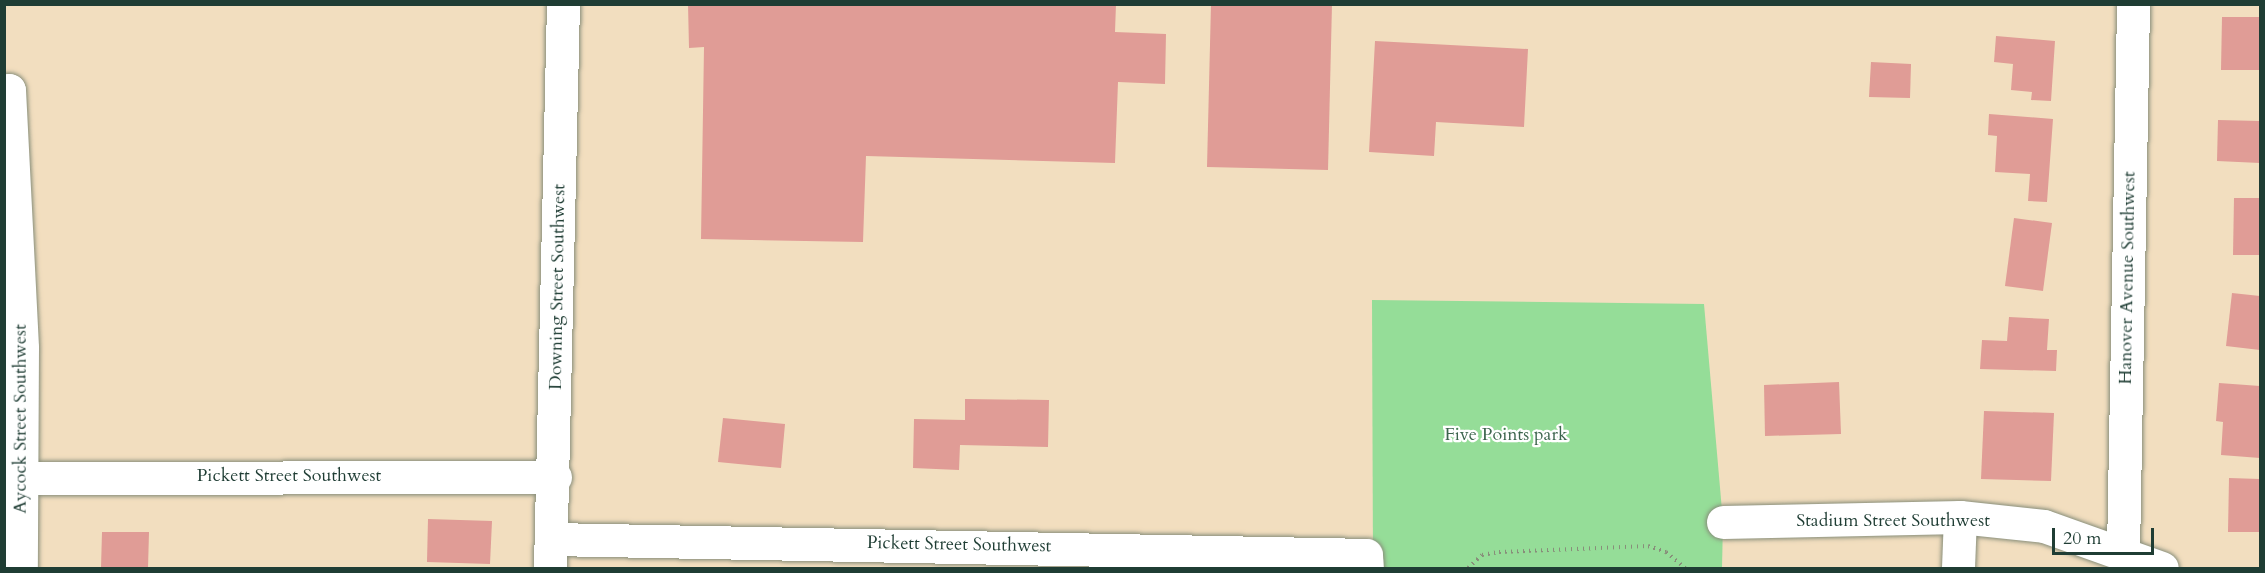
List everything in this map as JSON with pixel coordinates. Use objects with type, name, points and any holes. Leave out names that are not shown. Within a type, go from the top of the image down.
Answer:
[{"type":"street","name":"Downing Street Southwest","points":[[551,554],[555,477],[563,4]]},
{"type":"street","name":"Hanover Avenue Southwest","points":[[2123,552],[2133,4]]},
{"type":"street","name":"Aycock Street Southwest","points":[[7,91],[22,348],[21,568]]},
{"type":"street","name":"Pickett Street Southwest","points":[[23,478],[555,477]]},
{"type":"street","name":"Stadium Street Southwest","points":[[1723,522],[1960,517],[2044,526],[2123,552],[2162,568]]},
{"type":"street","points":[[1959,568],[1960,517]]},
{"type":"street","name":"Pickett Street Southwest","points":[[551,554],[1367,562]]},
{"type":"path","points":[[1468,568],[1482,555],[1499,552],[1648,546],[1666,552],[1684,568]]},
{"type":"green space","name":"Five Points park","points":[[1372,300],[1704,304],[1723,522],[1722,568],[1373,568]]},
{"type":"building","points":[[688,4],[1116,4],[1115,32],[1166,34],[1165,84],[1118,82],[1115,163],[866,156],[863,242],[701,239],[704,47],[689,48]]},
{"type":"building","points":[[1211,4],[1332,4],[1328,170],[1207,167]]},
{"type":"building","points":[[2222,17],[2260,17],[2260,70],[2221,70]]},
{"type":"building","points":[[1996,36],[2055,41],[2051,101],[2031,100],[2032,92],[2011,90],[2013,64],[1994,62]]},
{"type":"building","points":[[1375,41],[1528,49],[1524,127],[1436,122],[1434,156],[1369,152]]},
{"type":"building","points":[[1871,62],[1911,64],[1910,98],[1869,97]]},
{"type":"building","points":[[1989,114],[2053,119],[2047,202],[2028,201],[2030,174],[1995,172],[1997,136],[1988,135]]},
{"type":"building","points":[[2218,120],[2260,121],[2260,163],[2217,161]]},
{"type":"building","points":[[2234,198],[2260,198],[2260,255],[2233,255]]},
{"type":"building","points":[[2014,218],[2052,223],[2043,291],[2005,286]]},
{"type":"building","points":[[2232,293],[2260,296],[2260,350],[2226,346]]},
{"type":"building","points":[[2009,317],[2049,319],[2047,350],[2057,350],[2056,371],[1980,369],[1982,340],[2007,341]]},
{"type":"building","points":[[1839,382],[1841,434],[1765,436],[1764,385]]},
{"type":"building","points":[[2219,383],[2260,386],[2260,458],[2221,455],[2223,422],[2216,421]]},
{"type":"building","points":[[965,399],[1049,400],[1048,447],[960,445],[959,470],[913,468],[914,419],[965,420]]},
{"type":"building","points":[[1984,411],[2054,413],[2051,481],[1981,479]]},
{"type":"building","points":[[723,418],[785,424],[781,468],[718,462]]},
{"type":"building","points":[[2229,478],[2260,479],[2260,532],[2228,532]]},
{"type":"building","points":[[428,519],[492,521],[490,564],[427,562]]},
{"type":"building","points":[[102,532],[149,532],[148,568],[101,568]]}]
